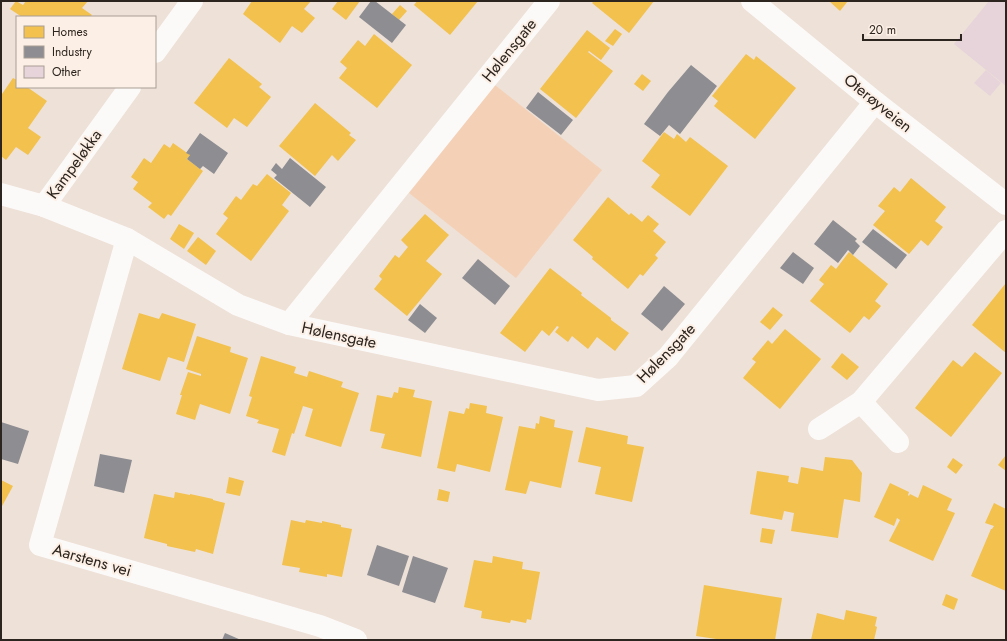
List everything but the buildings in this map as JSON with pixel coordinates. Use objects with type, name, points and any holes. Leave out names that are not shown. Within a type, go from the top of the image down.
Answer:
[{"type":"street","points":[[156,51],[192,1]]},
{"type":"street","name":"Hølensgate","points":[[289,324],[549,1]]},
{"type":"street","name":"Oterøyveien","points":[[752,1],[875,102],[1006,204]]},
{"type":"street","name":"Kampeløkka","points":[[1,194],[44,206],[129,88]]},
{"type":"street","name":"Hølensgate","points":[[44,206],[127,239],[238,305],[289,324],[598,390],[636,386],[668,357],[875,102]]},
{"type":"street","points":[[819,429],[861,402],[1006,232]]},
{"type":"street","name":"Aarstens vei","points":[[127,239],[40,545],[320,626],[356,640]]},
{"type":"street","points":[[861,402],[898,442]]},
{"type":"shaded area","points":[[495,85],[602,170],[516,278],[409,193]]}]
